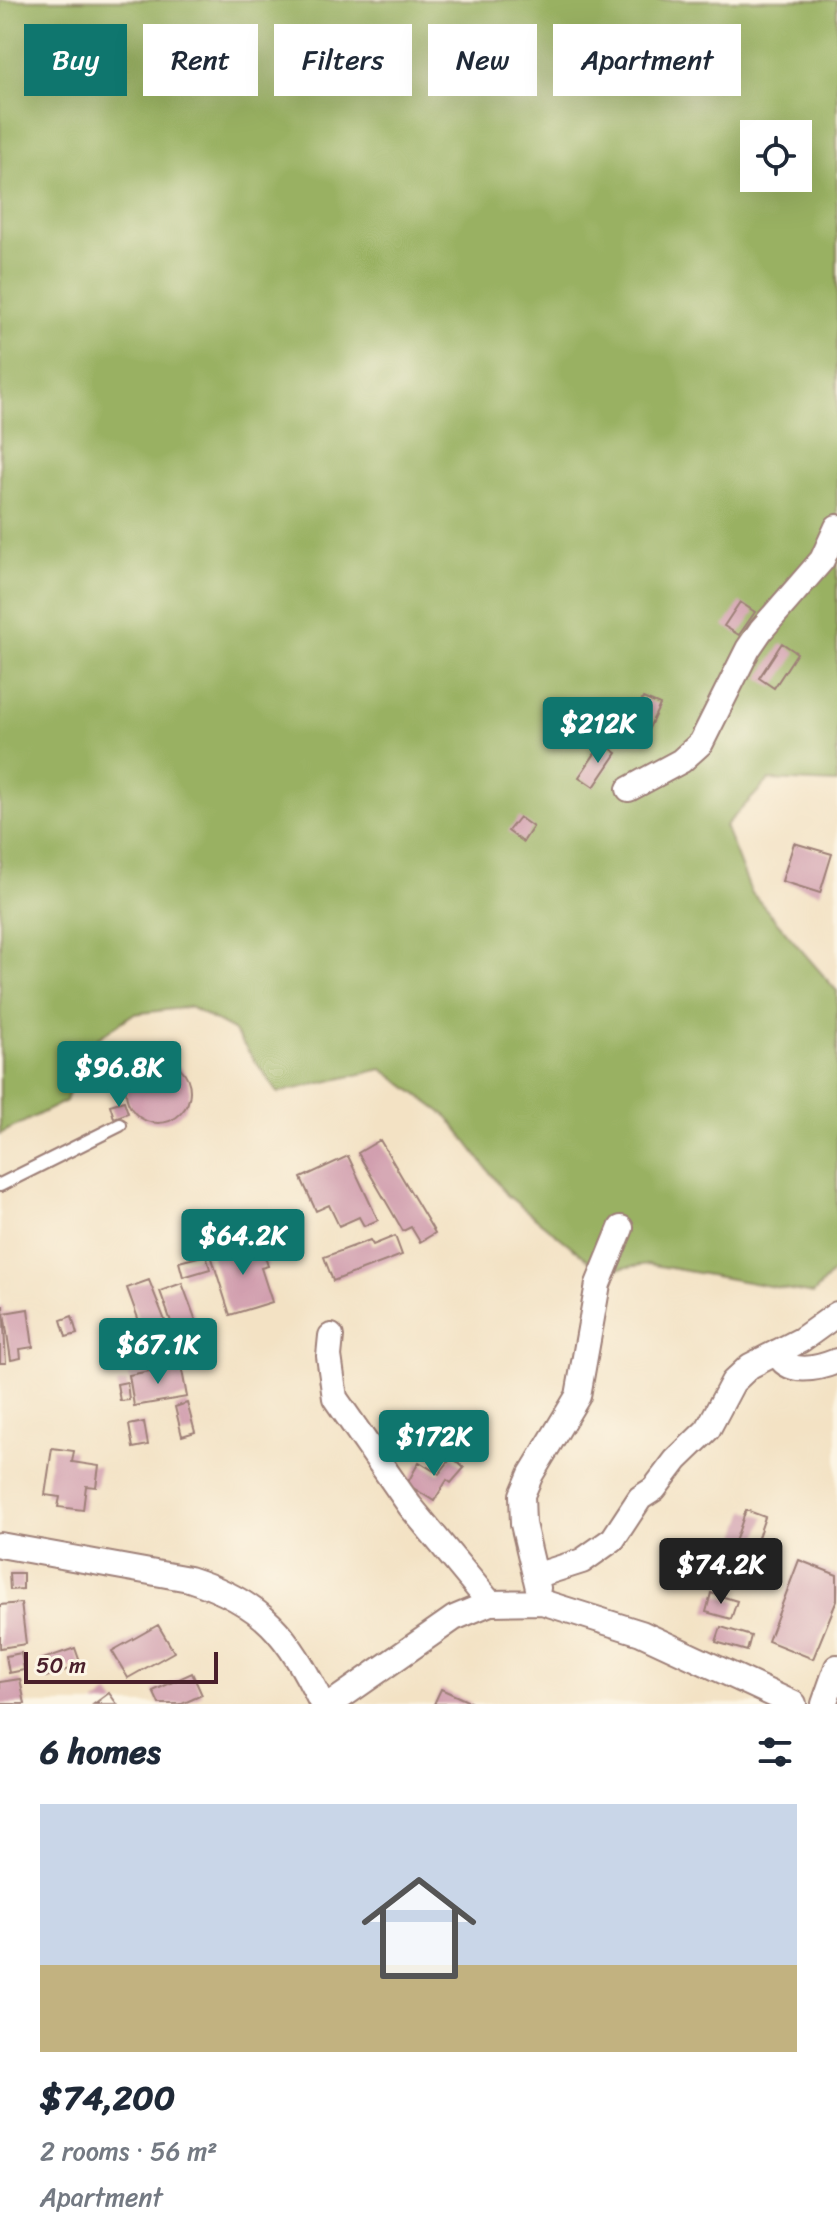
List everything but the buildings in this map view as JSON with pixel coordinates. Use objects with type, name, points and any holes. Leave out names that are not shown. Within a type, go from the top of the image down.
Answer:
[{"type":"street","points":[[629,789],[681,761],[701,743],[748,649],[822,560],[837,527]]},
{"type":"street","points":[[542,1602],[523,1524],[522,1495],[531,1474],[578,1396],[598,1284],[621,1228]]},
{"type":"street","points":[[535,1576],[582,1561],[613,1539],[640,1498],[654,1489],[676,1460],[708,1429],[733,1382],[750,1366],[801,1340],[837,1314]]},
{"type":"street","points":[[331,1336],[329,1356],[335,1398],[410,1506],[490,1603]]},
{"type":"street","points":[[777,1352],[782,1363],[791,1367],[820,1367],[837,1361]]},
{"type":"street","points":[[0,1545],[189,1579],[212,1586],[267,1619],[298,1656],[322,1704]]},
{"type":"street","points":[[331,1704],[454,1618],[490,1603],[542,1602],[641,1633],[794,1704]]},
{"type":"street","points":[[824,1704],[837,1667]]},
{"type":"lane","points":[[0,1185],[120,1125]]},
{"type":"green space","points":[[0,0],[837,0],[837,783],[769,780],[725,826],[751,892],[837,991],[837,1268],[813,1294],[648,1264],[602,1271],[507,1195],[448,1117],[382,1069],[278,1093],[233,1030],[190,1007],[133,1014],[84,1048],[66,1101],[0,1134]]}]
